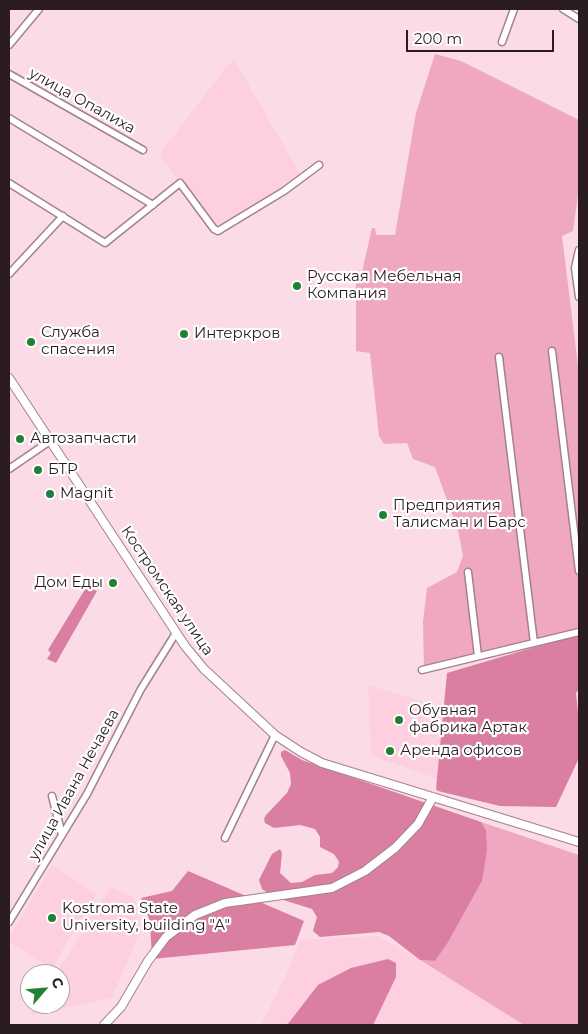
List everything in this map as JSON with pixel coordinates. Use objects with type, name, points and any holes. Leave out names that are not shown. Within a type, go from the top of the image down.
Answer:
[{"type":"main road","name":"Костромская улица","points":[[9,378],[176,633],[204,669],[275,735],[322,763],[579,842]]},
{"type":"main road","points":[[104,1025],[121,1007],[148,961],[166,937],[194,915],[224,903],[332,888],[365,872],[395,848],[418,824],[433,797]]},
{"type":"street","points":[[9,45],[38,9]]},
{"type":"street","points":[[502,42],[514,9]]},
{"type":"street","points":[[563,9],[579,19]]},
{"type":"street","name":"улица Опалиха","points":[[9,74],[143,150]]},
{"type":"street","points":[[9,118],[153,205]]},
{"type":"street","points":[[9,183],[105,243],[180,183],[214,229],[218,231],[284,191],[319,165]]},
{"type":"street","points":[[9,274],[63,216]]},
{"type":"street","points":[[579,250],[575,268],[579,297]]},
{"type":"street","points":[[552,351],[579,571]]},
{"type":"street","points":[[499,357],[534,643]]},
{"type":"street","points":[[9,469],[50,441]]},
{"type":"street","points":[[468,572],[478,656]]},
{"type":"street","points":[[422,670],[579,632]]},
{"type":"street","name":"улица Ивана Нечаева","points":[[10,919],[62,835],[102,766],[141,689],[176,633]]},
{"type":"street","points":[[225,838],[275,735]]},
{"type":"street","points":[[52,796],[62,835]]},
{"type":"shaded area","points":[[435,54],[461,61],[579,120],[579,188],[573,231],[562,236],[579,374],[579,632],[424,669],[423,622],[427,588],[457,572],[463,556],[458,530],[435,467],[413,459],[407,443],[384,444],[379,436],[370,353],[356,351],[356,272],[362,272],[372,228],[375,228],[376,235],[395,235],[416,113]]},
{"type":"shaded area","points":[[235,61],[300,174],[217,228],[159,155],[228,65]]},
{"type":"shaded area","points":[[87,586],[97,591],[56,663],[47,659],[51,653],[48,650]]},
{"type":"shaded area","points":[[579,634],[579,689],[576,693],[579,722],[579,758],[556,807],[500,806],[438,791],[436,789],[447,673]]},
{"type":"shaded area","points":[[368,685],[443,708],[438,779],[371,755]]},
{"type":"shaded area","points":[[285,750],[302,760],[481,822],[486,830],[487,850],[482,881],[447,944],[435,961],[420,960],[389,936],[379,932],[320,937],[313,931],[317,917],[312,909],[274,897],[262,889],[259,880],[272,854],[280,849],[282,853],[280,873],[291,883],[302,882],[315,875],[332,873],[338,867],[339,862],[334,854],[320,847],[320,837],[315,829],[300,825],[274,828],[265,823],[266,815],[287,793],[291,784],[290,773],[281,756],[281,752]]},
{"type":"shaded area","points":[[481,822],[579,855],[579,1025],[524,1025],[420,960],[435,961],[447,944],[482,881],[486,830]]},
{"type":"shaded area","name":"Kostroma State University, building \"A\"","points":[[52,865],[96,894],[54,964],[45,964],[9,942],[9,938]]},
{"type":"shaded area","points":[[188,871],[304,921],[295,945],[152,959],[150,921],[141,898],[172,891]]},
{"type":"shaded area","points":[[110,887],[135,898],[138,936],[112,998],[70,1007],[70,964],[62,964]]},
{"type":"shaded area","points":[[379,936],[524,1025],[261,1025],[287,973],[300,940]]},
{"type":"shaded area","points":[[388,959],[396,963],[396,977],[373,1025],[287,1025],[318,985],[351,968]]},
{"type":"place","name":"Русская Мебельная Компания","points":[[297,286]]},
{"type":"place","name":"Интеркров","points":[[184,334]]},
{"type":"place","name":"Служба спасения","points":[[31,342]]},
{"type":"place","name":"Автозапчасти","points":[[20,439]]},
{"type":"place","name":"БТР","points":[[38,470]]},
{"type":"place","name":"Magnit","points":[[50,494]]},
{"type":"place","name":"Предприятия Талисман и Барс","points":[[383,515]]},
{"type":"place","name":"Дом Еды","points":[[113,583]]},
{"type":"place","name":"Обувная фабрика Артак","points":[[399,720]]},
{"type":"place","name":"Аренда офисов","points":[[390,751]]},
{"type":"place","name":"Kostroma State University, building \"A\"","points":[[52,918]]}]
